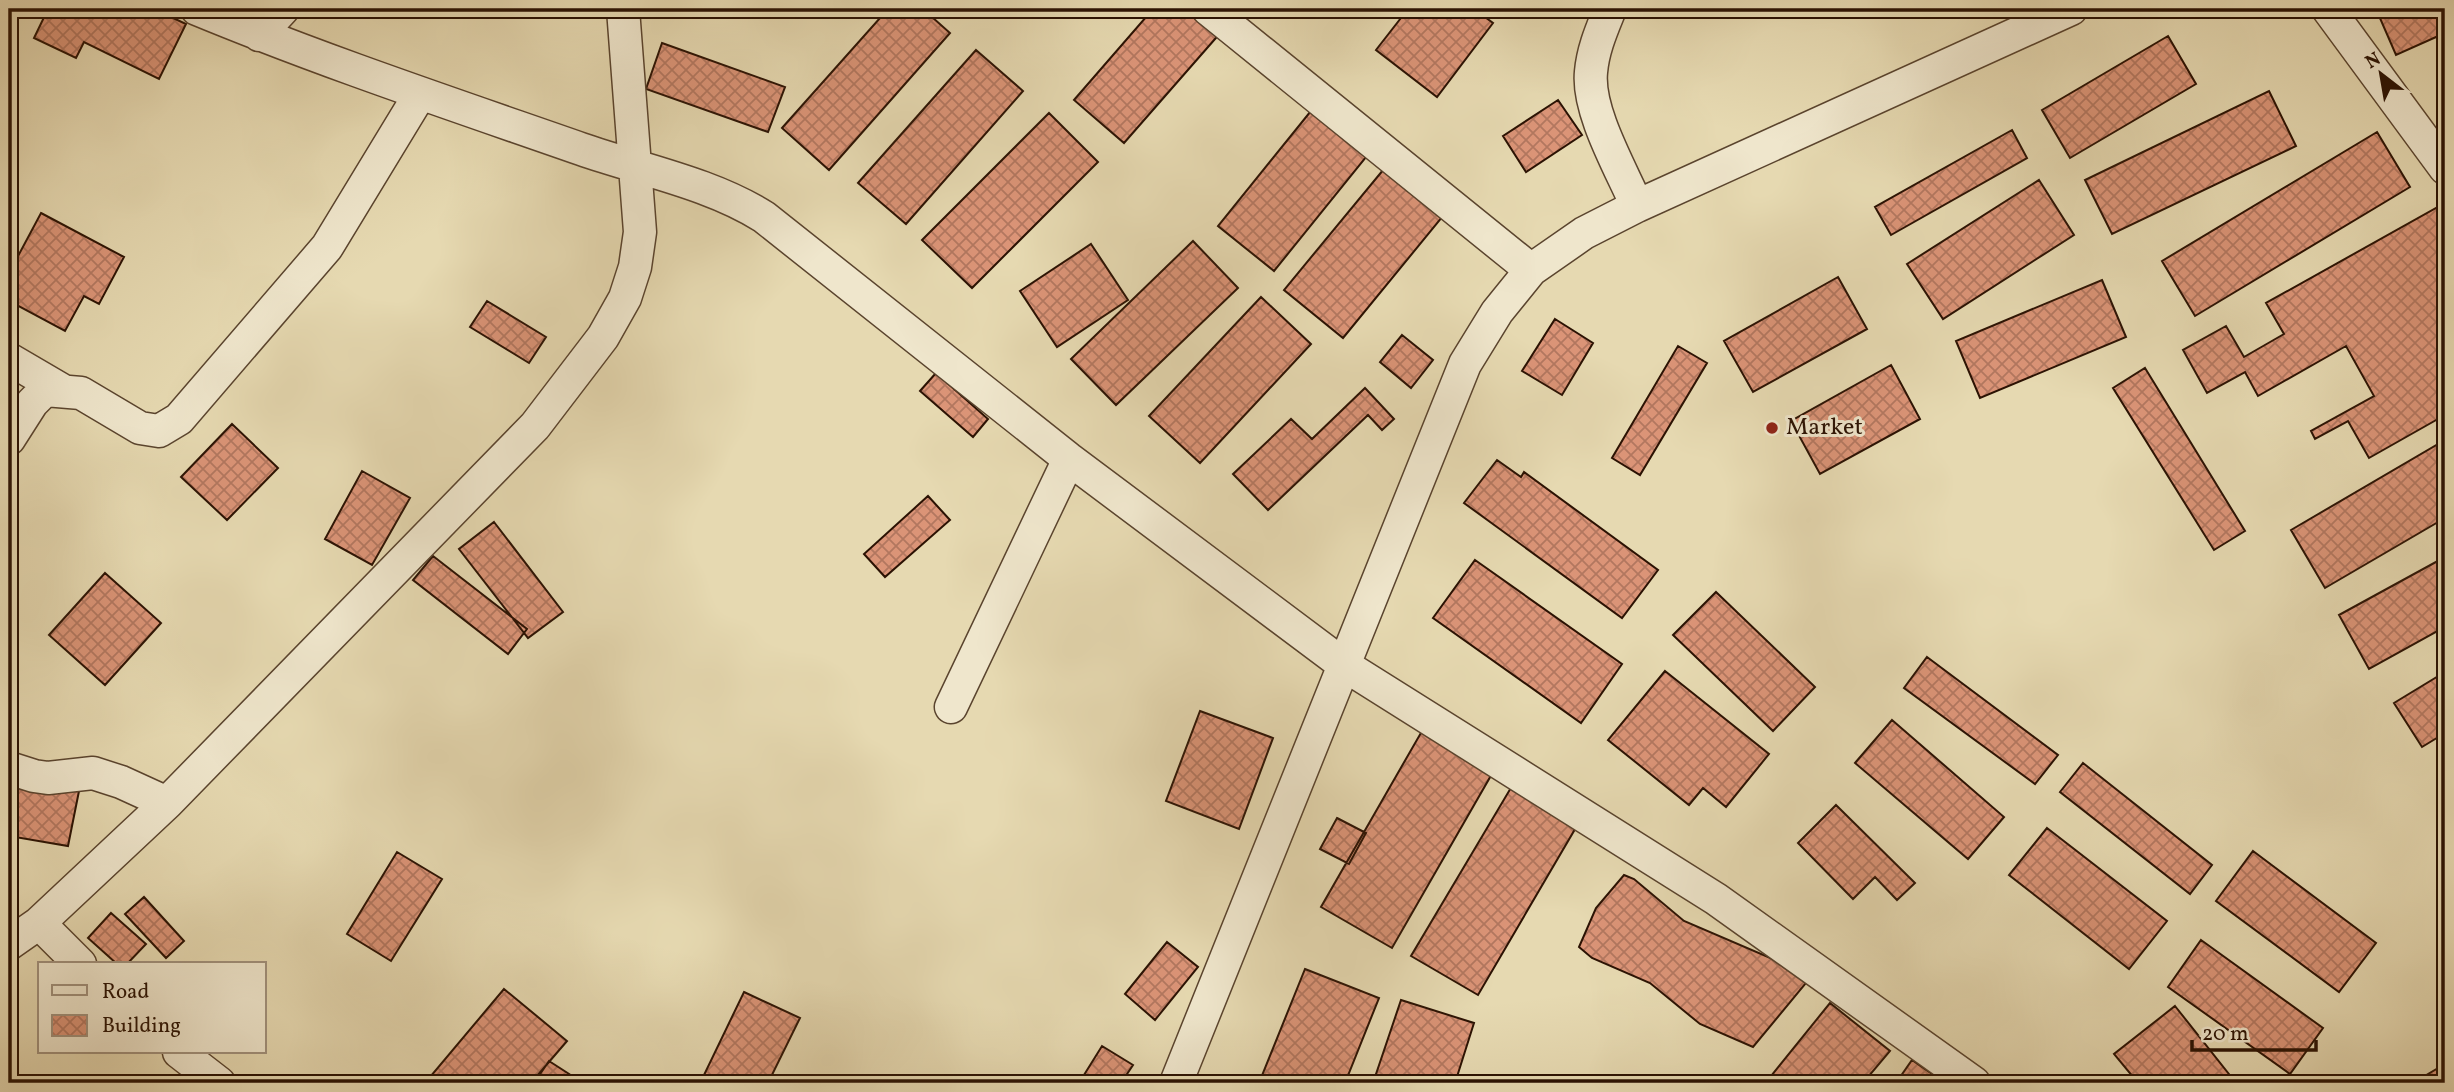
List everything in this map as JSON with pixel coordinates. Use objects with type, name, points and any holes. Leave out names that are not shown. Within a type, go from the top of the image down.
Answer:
[{"type":"street","points":[[197,9],[420,93],[634,167],[719,193],[764,217],[1069,459],[1344,665],[1716,899],[1974,1083]]},
{"type":"street","points":[[259,34],[282,9]]},
{"type":"street","points":[[9,944],[39,923],[167,803],[534,426],[603,337],[625,298],[635,267],[640,232],[623,9]]},
{"type":"street","points":[[1208,9],[1531,270]]},
{"type":"street","points":[[1610,9],[1597,42],[1591,74],[1594,107],[1637,206]]},
{"type":"street","points":[[1176,1083],[1465,364],[1497,312],[1531,270],[1584,233],[1637,206],[2071,9]]},
{"type":"street","points":[[2328,9],[2445,168]]},
{"type":"street","points":[[9,439],[32,403],[45,390],[81,393],[140,428],[159,431],[179,419],[327,247],[420,93]]},
{"type":"street","points":[[9,359],[62,390]]},
{"type":"street","points":[[951,707],[1069,459]]},
{"type":"street","points":[[9,768],[48,778],[93,773],[121,782],[167,803]]},
{"type":"street","points":[[39,923],[78,962]]},
{"type":"street","points":[[182,1054],[219,1083]]},
{"type":"building","points":[[48,9],[154,9],[186,24],[159,79],[84,42],[76,58],[34,38]]},
{"type":"building","points":[[888,9],[923,9],[950,33],[829,170],[782,128]]},
{"type":"building","points":[[960,9],[976,9],[968,17]]},
{"type":"building","points":[[1153,9],[1214,9],[1229,23],[1124,143],[1074,100]]},
{"type":"building","points":[[1408,9],[1474,9],[1493,23],[1437,97],[1376,50]]},
{"type":"building","points":[[2376,9],[2445,9],[2445,33],[2396,55]]},
{"type":"building","points":[[2168,36],[2196,84],[2070,158],[2042,110]]},
{"type":"building","points":[[662,43],[785,87],[768,132],[646,89]]},
{"type":"building","points":[[976,50],[1023,91],[906,224],[858,183]]},
{"type":"building","points":[[2269,91],[2296,146],[2112,234],[2085,180]]},
{"type":"building","points":[[1558,100],[1582,135],[1526,172],[1503,136]]},
{"type":"building","points":[[1319,101],[1375,146],[1274,271],[1218,226]]},
{"type":"building","points":[[1049,113],[1098,162],[972,288],[922,240]]},
{"type":"building","points":[[2012,130],[2027,158],[1891,235],[1875,207]]},
{"type":"building","points":[[2377,132],[2410,187],[2195,316],[2162,261]]},
{"type":"building","points":[[1393,158],[1452,205],[1343,338],[1284,290]]},
{"type":"building","points":[[2039,180],[2074,235],[1943,319],[1907,264]]},
{"type":"building","points":[[2445,203],[2445,415],[2369,458],[2348,421],[2315,439],[2311,431],[2374,396],[2346,346],[2258,396],[2245,372],[2207,393],[2183,350],[2226,326],[2244,357],[2284,334],[2266,303]]},
{"type":"building","points":[[41,213],[124,257],[99,304],[84,296],[65,331],[9,301],[9,273]]},
{"type":"building","points":[[1193,241],[1238,288],[1116,405],[1071,359]]},
{"type":"building","points":[[1091,244],[1128,300],[1057,347],[1020,291]]},
{"type":"building","points":[[1838,277],[1867,329],[1753,392],[1724,341]]},
{"type":"building","points":[[2102,280],[2126,337],[1980,398],[1956,341]]},
{"type":"building","points":[[1261,297],[1311,344],[1200,463],[1149,416]]},
{"type":"building","points":[[487,301],[546,337],[529,363],[470,327]]},
{"type":"building","points":[[1555,319],[1593,343],[1562,395],[1522,371]]},
{"type":"building","points":[[1402,335],[1433,360],[1411,388],[1380,362]]},
{"type":"building","points":[[1678,346],[1707,363],[1640,475],[1612,458]]},
{"type":"building","points":[[1891,365],[1920,419],[1820,474],[1791,421]]},
{"type":"building","points":[[2145,368],[2245,531],[2214,550],[2113,388]]},
{"type":"building","points":[[936,373],[988,419],[973,437],[920,391]]},
{"type":"building","points":[[1365,388],[1394,419],[1382,430],[1368,415],[1268,510],[1233,474],[1291,419],[1312,439]]},
{"type":"building","points":[[232,424],[278,468],[227,520],[181,477]]},
{"type":"building","points":[[2445,440],[2445,518],[2325,588],[2291,530]]},
{"type":"building","points":[[1497,460],[1521,477],[1524,472],[1658,570],[1622,618],[1464,503]]},
{"type":"building","points":[[362,471],[410,498],[372,565],[325,539]]},
{"type":"building","points":[[928,496],[950,520],[885,577],[864,554]]},
{"type":"building","points":[[494,522],[563,612],[528,638],[459,549]]},
{"type":"building","points":[[433,556],[527,629],[508,654],[413,580]]},
{"type":"building","points":[[2445,557],[2445,627],[2369,669],[2339,615]]},
{"type":"building","points":[[1475,560],[1622,664],[1581,723],[1433,618]]},
{"type":"building","points":[[105,573],[161,623],[105,685],[49,635]]},
{"type":"building","points":[[1716,592],[1815,687],[1773,731],[1673,635]]},
{"type":"building","points":[[1716,592],[1815,687],[1773,731],[1673,635]]},
{"type":"building","points":[[1927,657],[2058,755],[2035,784],[1904,688]]},
{"type":"building","points":[[1927,657],[2058,755],[2035,784],[1904,688]]},
{"type":"building","points":[[1665,671],[1769,754],[1726,807],[1703,788],[1689,805],[1608,740]]},
{"type":"building","points":[[1665,671],[1769,754],[1726,807],[1703,788],[1689,805],[1608,740]]},
{"type":"building","points":[[2445,672],[2445,733],[2422,747],[2394,703]]},
{"type":"building","points":[[1200,711],[1273,738],[1239,829],[1166,801]]},
{"type":"building","points":[[1892,720],[2004,817],[1968,859],[1855,763]]},
{"type":"building","points":[[1892,720],[2004,817],[1968,859],[1855,763]]},
{"type":"building","points":[[1422,731],[1493,772],[1392,948],[1321,907]]},
{"type":"building","points":[[1422,731],[1493,772],[1392,948],[1321,907]]},
{"type":"building","points":[[2083,763],[2212,865],[2190,894],[2060,792]]},
{"type":"building","points":[[2083,763],[2212,865],[2190,894],[2060,792]]},
{"type":"building","points":[[9,773],[80,786],[68,846],[9,836]]},
{"type":"building","points":[[1512,786],[1578,824],[1478,995],[1411,956]]},
{"type":"building","points":[[1512,786],[1578,824],[1478,995],[1411,956]]},
{"type":"building","points":[[1836,805],[1915,883],[1897,900],[1875,877],[1853,899],[1798,843]]},
{"type":"building","points":[[1836,805],[1915,883],[1897,900],[1875,877],[1853,899],[1798,843]]},
{"type":"building","points":[[1337,818],[1366,833],[1349,864],[1320,849]]},
{"type":"building","points":[[1337,818],[1366,833],[1349,864],[1320,849]]},
{"type":"building","points":[[2047,828],[2167,921],[2129,969],[2009,875]]},
{"type":"building","points":[[2047,828],[2167,921],[2129,969],[2009,875]]},
{"type":"building","points":[[2253,851],[2376,943],[2339,992],[2216,901]]},
{"type":"building","points":[[397,852],[442,879],[391,961],[347,934]]},
{"type":"building","points":[[1624,875],[1634,879],[1684,921],[1782,963],[1806,983],[1753,1047],[1700,1024],[1650,983],[1592,958],[1579,947],[1596,908]]},
{"type":"building","points":[[1624,875],[1634,879],[1684,921],[1782,963],[1806,983],[1753,1047],[1700,1024],[1650,983],[1592,958],[1579,947],[1596,908]]},
{"type":"building","points":[[144,897],[184,941],[166,958],[125,914]]},
{"type":"building","points":[[111,913],[146,944],[129,962],[115,962],[88,938]]},
{"type":"building","points":[[2201,940],[2323,1028],[2290,1074],[2168,987]]},
{"type":"building","points":[[1167,942],[1198,967],[1155,1020],[1125,994]]},
{"type":"building","points":[[1167,942],[1198,967],[1155,1020],[1125,994]]},
{"type":"building","points":[[1305,969],[1379,998],[1345,1083],[1259,1083]]},
{"type":"building","points":[[1305,969],[1379,998],[1345,1083],[1259,1083]]},
{"type":"building","points":[[504,989],[567,1041],[531,1083],[425,1083]]},
{"type":"building","points":[[744,992],[800,1018],[768,1083],[722,1083],[704,1075]]},
{"type":"building","points":[[1401,1000],[1474,1023],[1455,1083],[1373,1083]]},
{"type":"building","points":[[1401,1000],[1474,1023],[1455,1083],[1373,1083]]},
{"type":"building","points":[[1830,1003],[1890,1051],[1863,1083],[1780,1083],[1771,1076]]},
{"type":"building","points":[[1830,1003],[1890,1051],[1863,1083],[1780,1083],[1771,1076]]},
{"type":"building","points":[[2175,1006],[2236,1083],[2138,1083],[2114,1054]]},
{"type":"building","points":[[2175,1006],[2236,1083],[2138,1083],[2114,1054]]},
{"type":"building","points":[[1102,1046],[1133,1065],[1121,1083],[1079,1083]]},
{"type":"building","points":[[1102,1046],[1133,1065],[1121,1083],[1079,1083]]},
{"type":"building","points":[[1912,1060],[1945,1083],[1896,1083]]},
{"type":"building","points":[[1912,1060],[1945,1083],[1896,1083]]},
{"type":"building","points":[[549,1061],[583,1083],[534,1083]]},
{"type":"building","points":[[2445,1064],[2445,1083],[2413,1083]]},
{"type":"building","points":[[860,1076],[869,1083],[855,1083]]},
{"type":"building","points":[[860,1076],[869,1083],[855,1083]]},
{"type":"place","name":"Market","points":[[1772,428]]}]
